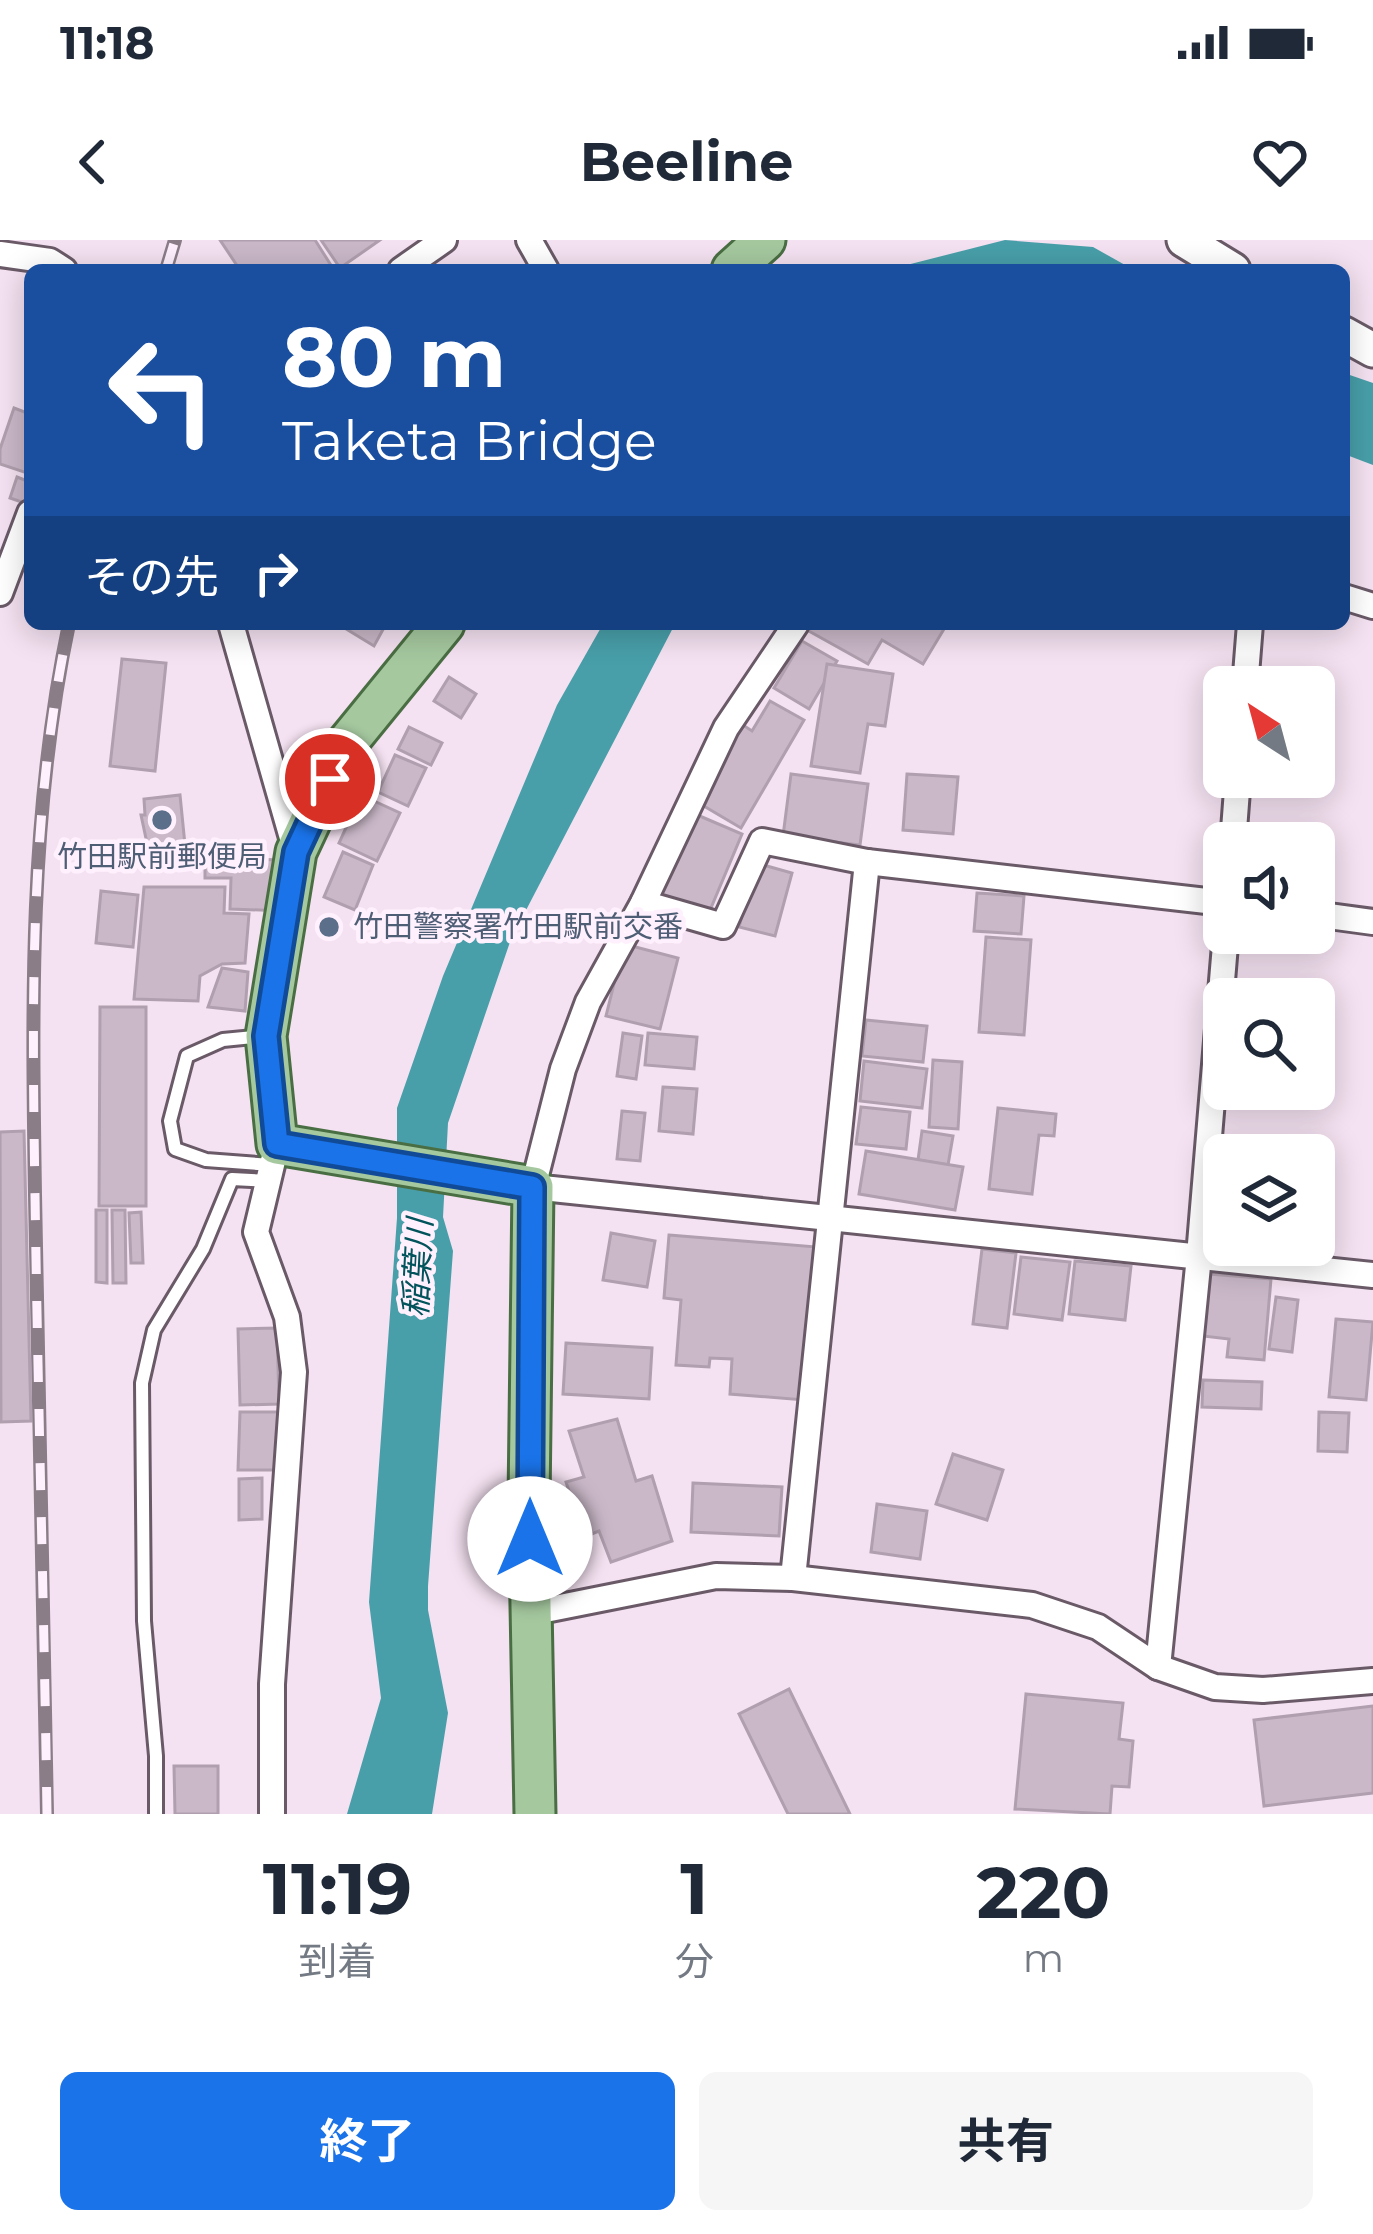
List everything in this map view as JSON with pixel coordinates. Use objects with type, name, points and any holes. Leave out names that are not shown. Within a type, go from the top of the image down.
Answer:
[{"type":"main road","points":[[739,264],[765,240]]},
{"type":"main road","points":[[439,630],[347,743],[296,852],[266,1036],[273,1164],[330,1153],[517,1183],[535,1814]]},
{"type":"street","points":[[409,264],[444,240]]},
{"type":"street","points":[[1184,240],[1223,264]]},
{"type":"street","points":[[0,254],[55,264]]},
{"type":"street","points":[[0,593],[24,528]]},
{"type":"street","points":[[233,630],[296,852]]},
{"type":"street","points":[[792,630],[725,728],[580,1024],[517,1183],[1373,1275]]},
{"type":"street","points":[[1247,666],[1250,630]]},
{"type":"street","points":[[643,903],[724,926],[762,841],[867,862],[1203,901]]},
{"type":"street","points":[[793,1578],[867,862]]},
{"type":"street","points":[[1335,917],[1373,922]]},
{"type":"street","points":[[1158,1667],[1224,954]]},
{"type":"street","points":[[272,1814],[272,1684],[294,1372],[287,1317],[256,1232],[273,1164]]},
{"type":"street","points":[[530,1613],[716,1576],[793,1578],[1032,1605],[1098,1627],[1158,1667],[1215,1688],[1263,1690],[1373,1681]]},
{"type":"lane","points":[[266,1036],[223,1040],[188,1056],[170,1121],[175,1149],[206,1160],[273,1164]]},
{"type":"lane","points":[[156,1814],[144,1621],[142,1383],[154,1330],[203,1250],[232,1179],[273,1164]]},
{"type":"water","points":[[1005,240],[1093,247],[1123,264],[911,264]]},
{"type":"water","points":[[1350,375],[1373,383],[1373,465],[1350,456]]},
{"type":"water","name":"稲葉川","points":[[600,630],[672,630],[511,939],[448,1123],[443,1217],[453,1251],[428,1610],[448,1713],[432,1814],[347,1814],[381,1698],[369,1602],[397,1218],[397,1108],[443,976],[557,705]]},
{"type":"building","points":[[220,240],[315,240],[330,264],[236,264]]},
{"type":"building","points":[[321,240],[380,240],[346,264],[337,264]]},
{"type":"building","points":[[14,408],[24,412],[24,472],[0,464],[0,449]]},
{"type":"building","points":[[17,477],[24,480],[24,503],[10,498]]},
{"type":"building","points":[[348,630],[383,630],[374,646]]},
{"type":"building","points":[[807,630],[943,630],[923,664],[882,640],[868,664]]},
{"type":"building","points":[[802,641],[837,661],[809,709],[774,688]]},
{"type":"building","points":[[122,659],[166,663],[155,771],[110,766]]},
{"type":"building","points":[[827,664],[893,674],[885,726],[868,724],[860,773],[811,766]]},
{"type":"building","points":[[449,677],[476,694],[461,718],[434,701]]},
{"type":"building","points":[[770,701],[804,720],[741,828],[697,802],[743,725],[752,731]]},
{"type":"building","points":[[409,727],[442,743],[431,765],[398,749]]},
{"type":"building","points":[[395,755],[426,768],[408,806],[378,792]]},
{"type":"building","points":[[791,774],[868,784],[860,845],[783,836]]},
{"type":"building","points":[[907,774],[958,777],[953,834],[903,830]]},
{"type":"building","name":"竹田駅前郵便局","points":[[180,795],[185,845],[148,848],[141,815],[145,815],[144,799]]},
{"type":"building","points":[[361,795],[400,813],[377,861],[339,843]]},
{"type":"building","points":[[695,814],[742,834],[708,915],[661,895]]},
{"type":"building","points":[[343,852],[373,865],[355,910],[324,897]]},
{"type":"building","points":[[205,858],[286,860],[285,911],[230,909],[231,878],[205,878]]},
{"type":"building","points":[[756,863],[792,873],[775,936],[739,927]]},
{"type":"building","points":[[144,887],[225,887],[224,913],[249,914],[245,963],[222,964],[200,976],[198,1001],[134,999]]},
{"type":"building","points":[[101,891],[138,895],[133,947],[96,943]]},
{"type":"building","points":[[977,893],[1024,896],[1021,934],[974,931]]},
{"type":"building","points":[[986,937],[1031,940],[1024,1035],[979,1032]]},
{"type":"building","points":[[624,944],[678,958],[660,1029],[606,1016]]},
{"type":"building","points":[[222,968],[248,972],[245,1011],[208,1007]]},
{"type":"building","points":[[100,1007],[146,1007],[146,1206],[99,1206]]},
{"type":"building","points":[[866,1020],[927,1026],[923,1062],[862,1056]]},
{"type":"building","points":[[623,1033],[642,1036],[636,1079],[617,1076]]},
{"type":"building","points":[[648,1033],[697,1037],[694,1069],[645,1065]]},
{"type":"building","points":[[933,1060],[962,1062],[958,1129],[929,1127]]},
{"type":"building","points":[[864,1061],[927,1069],[922,1108],[860,1101]]},
{"type":"building","points":[[663,1087],[697,1089],[693,1134],[659,1131]]},
{"type":"building","points":[[861,1107],[910,1112],[906,1149],[856,1144]]},
{"type":"building","points":[[998,1108],[1056,1114],[1054,1136],[1039,1135],[1032,1194],[989,1189]]},
{"type":"building","points":[[622,1111],[645,1113],[640,1161],[617,1159]]},
{"type":"building","points":[[24,1131],[31,1421],[1,1422],[0,1132]]},
{"type":"building","points":[[922,1131],[953,1136],[948,1165],[918,1160]]},
{"type":"building","points":[[866,1151],[963,1167],[955,1210],[859,1194]]},
{"type":"building","points":[[96,1210],[107,1210],[107,1283],[96,1282]]},
{"type":"building","points":[[112,1210],[125,1210],[126,1283],[113,1283]]},
{"type":"building","points":[[141,1212],[143,1263],[131,1263],[129,1213]]},
{"type":"building","points":[[611,1233],[655,1241],[647,1287],[603,1280]]},
{"type":"building","points":[[669,1235],[817,1247],[804,1400],[730,1394],[732,1359],[710,1358],[709,1367],[676,1365],[681,1300],[664,1298]]},
{"type":"building","points":[[982,1249],[1016,1253],[1007,1328],[973,1324]]},
{"type":"building","points":[[1021,1257],[1070,1262],[1062,1320],[1014,1314]]},
{"type":"building","points":[[1075,1261],[1131,1266],[1125,1320],[1069,1314]]},
{"type":"building","points":[[1209,1274],[1271,1279],[1264,1360],[1227,1357],[1229,1339],[1203,1336]]},
{"type":"building","points":[[1276,1297],[1298,1300],[1292,1352],[1269,1349]]},
{"type":"building","points":[[1336,1319],[1373,1322],[1366,1400],[1329,1397]]},
{"type":"building","points":[[277,1328],[279,1404],[240,1405],[238,1329]]},
{"type":"building","points":[[566,1343],[652,1348],[649,1399],[563,1394]]},
{"type":"building","points":[[1203,1380],[1262,1382],[1261,1409],[1202,1407]]},
{"type":"building","points":[[240,1412],[278,1412],[276,1470],[238,1470]]},
{"type":"building","points":[[1319,1412],[1349,1413],[1347,1452],[1318,1451]]},
{"type":"building","points":[[617,1419],[636,1481],[652,1476],[672,1541],[611,1562],[599,1531],[584,1537],[566,1482],[584,1477],[569,1431]]},
{"type":"building","points":[[953,1454],[1003,1470],[987,1520],[936,1504]]},
{"type":"building","points":[[262,1478],[262,1519],[239,1520],[239,1479]]},
{"type":"building","points":[[693,1483],[782,1487],[779,1536],[691,1532]]},
{"type":"building","points":[[877,1504],[927,1511],[920,1559],[871,1552]]},
{"type":"building","points":[[789,1689],[850,1814],[788,1814],[739,1714]]},
{"type":"building","points":[[1026,1694],[1123,1703],[1119,1739],[1133,1741],[1129,1787],[1112,1786],[1110,1814],[1015,1809]]},
{"type":"building","points":[[1373,1706],[1373,1793],[1264,1806],[1254,1720]]},
{"type":"building","points":[[174,1766],[218,1766],[218,1814],[175,1814]]},
{"type":"railway","points":[[168,264],[175,240]]},
{"type":"railway","points":[[47,1814],[34,980],[46,766],[68,630]]},
{"type":"place","name":"竹田駅前郵便局","points":[[162,820]]},
{"type":"place","name":"竹田警察署竹田駅前交番","points":[[329,927]]},
{"type":"route","points":[[330,779],[296,852],[266,1036],[277,1144],[532,1187],[530,1539]]}]
